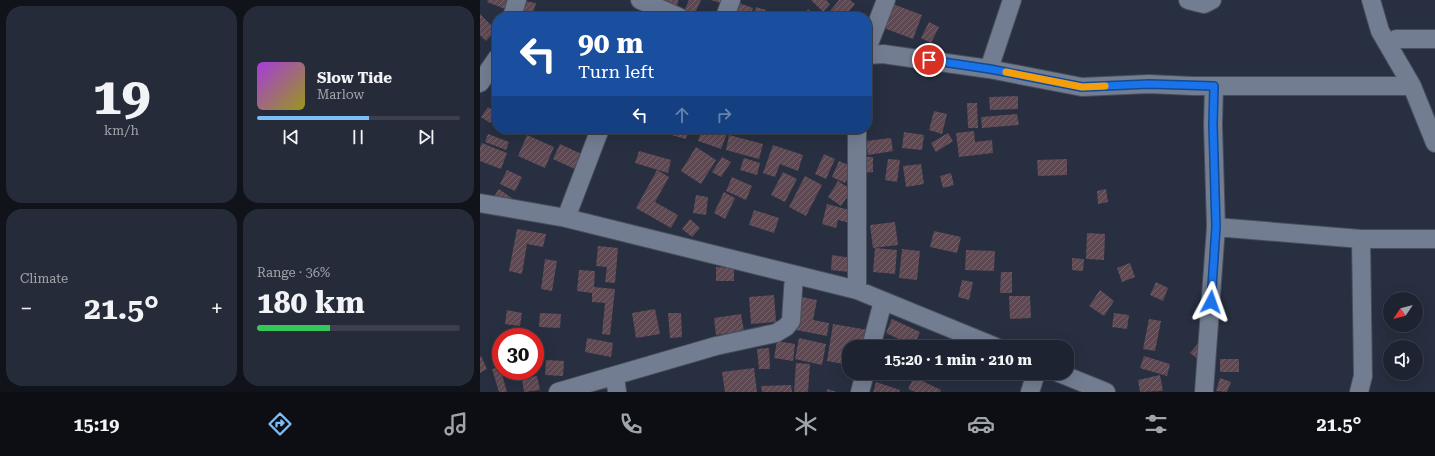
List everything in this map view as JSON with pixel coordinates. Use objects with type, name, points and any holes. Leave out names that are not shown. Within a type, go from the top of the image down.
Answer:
[{"type":"street","points":[[513,12],[517,0]]},
{"type":"street","points":[[727,12],[731,0]]},
{"type":"street","points":[[872,36],[886,0]]},
{"type":"street","points":[[990,69],[1012,0]]},
{"type":"street","points":[[1188,0],[1204,4],[1212,0]]},
{"type":"street","points":[[1371,0],[1380,31],[1412,86],[1435,143]]},
{"type":"street","points":[[643,7],[661,12]]},
{"type":"street","points":[[1396,39],[1435,39]]},
{"type":"street","points":[[872,55],[883,54],[990,69],[1082,87],[1149,84],[1214,86],[1412,86]]},
{"type":"street","points":[[480,83],[492,65]]},
{"type":"street","points":[[1204,392],[1216,227],[1213,125],[1214,86]]},
{"type":"street","points":[[566,218],[598,134]]},
{"type":"street","points":[[857,134],[857,290]]},
{"type":"street","points":[[480,203],[566,218],[857,290],[979,340]]},
{"type":"street","points":[[1216,227],[1361,239],[1435,239]]},
{"type":"street","points":[[1359,392],[1363,376],[1361,239]]},
{"type":"street","points":[[558,392],[616,384],[716,346],[776,333],[786,327],[791,321],[794,275]]},
{"type":"street","points":[[873,340],[883,301]]},
{"type":"street","points":[[1074,379],[1106,392]]},
{"type":"street","points":[[860,392],[863,380]]},
{"type":"street","points":[[1030,392],[1034,380]]},
{"type":"building","points":[[488,0],[514,0],[510,11],[487,2]]},
{"type":"building","points":[[662,0],[678,0],[677,8]]},
{"type":"building","points":[[689,0],[701,0],[695,12],[684,11]]},
{"type":"building","points":[[711,0],[728,0],[727,5]]},
{"type":"building","points":[[811,0],[826,0],[830,4],[823,12]]},
{"type":"building","points":[[839,0],[850,0],[855,4],[848,12],[830,11]]},
{"type":"building","points":[[525,1],[536,3],[533,12],[522,12]]},
{"type":"building","points":[[739,3],[753,8],[752,12],[736,12]]},
{"type":"building","points":[[893,4],[922,15],[913,39],[884,28]]},
{"type":"building","points":[[756,7],[766,10],[765,12],[754,12]]},
{"type":"building","points":[[480,14],[492,26],[492,34],[486,41],[480,35]]},
{"type":"building","points":[[929,22],[939,27],[931,43],[921,38]]},
{"type":"building","points":[[1018,96],[1018,109],[990,110],[989,97]]},
{"type":"building","points":[[967,103],[977,103],[978,128],[968,128]]},
{"type":"building","points":[[488,107],[492,110],[492,120],[490,123],[481,117]]},
{"type":"building","points":[[934,111],[947,114],[942,134],[929,130]]},
{"type":"building","points":[[1017,114],[1019,125],[982,128],[981,117]]},
{"type":"building","points":[[974,131],[975,142],[992,140],[993,153],[959,157],[956,133]]},
{"type":"building","points":[[904,132],[924,135],[922,150],[902,148]]},
{"type":"building","points":[[948,133],[953,141],[936,152],[931,143]]},
{"type":"building","points":[[488,134],[509,142],[506,150],[485,142]]},
{"type":"building","points":[[668,134],[687,134],[686,139]]},
{"type":"building","points":[[700,134],[727,134],[721,149],[698,141]]},
{"type":"building","points":[[527,135],[554,147],[545,168],[518,156]]},
{"type":"building","points":[[729,135],[763,144],[759,159],[726,150]]},
{"type":"building","points":[[891,138],[893,151],[868,155],[866,141]]},
{"type":"building","points":[[482,143],[507,153],[501,169],[480,161],[480,147]]},
{"type":"building","points":[[560,144],[586,156],[579,171],[553,159]]},
{"type":"building","points":[[773,145],[803,155],[798,171],[780,164],[775,177],[763,173]]},
{"type":"building","points":[[696,147],[716,160],[701,184],[681,171]]},
{"type":"building","points":[[639,151],[671,160],[668,173],[635,163]]},
{"type":"building","points":[[824,154],[835,159],[826,179],[815,174]]},
{"type":"building","points":[[722,157],[731,162],[721,177],[712,172]]},
{"type":"building","points":[[863,157],[873,157],[873,172],[863,173]]},
{"type":"building","points":[[744,158],[760,163],[757,175],[740,170]]},
{"type":"building","points":[[888,159],[900,160],[897,182],[885,180]]},
{"type":"building","points":[[1067,159],[1067,175],[1038,176],[1037,160]]},
{"type":"building","points":[[839,161],[853,167],[845,183],[832,177]]},
{"type":"building","points":[[921,164],[924,184],[906,187],[903,166]]},
{"type":"building","points":[[507,170],[522,177],[515,191],[500,184]]},
{"type":"building","points":[[657,170],[669,177],[655,202],[678,215],[671,228],[636,208]]},
{"type":"building","points":[[783,172],[797,179],[785,202],[771,195]]},
{"type":"building","points":[[951,173],[954,185],[943,188],[940,176]]},
{"type":"building","points":[[805,176],[822,185],[806,216],[789,207]]},
{"type":"building","points":[[732,177],[752,186],[746,200],[726,191]]},
{"type":"building","points":[[838,181],[852,190],[841,206],[828,197]]},
{"type":"building","points":[[499,189],[513,199],[505,211],[491,201]]},
{"type":"building","points":[[1106,189],[1108,202],[1098,204],[1097,191]]},
{"type":"building","points":[[724,192],[735,198],[725,219],[714,213]]},
{"type":"building","points":[[696,195],[708,197],[706,215],[693,213]]},
{"type":"building","points":[[827,204],[853,211],[850,223],[838,220],[836,228],[822,224]]},
{"type":"building","points":[[754,210],[779,218],[774,233],[749,225]]},
{"type":"building","points":[[690,219],[700,228],[692,237],[682,229]]},
{"type":"building","points":[[895,222],[898,245],[873,248],[870,225]]},
{"type":"building","points":[[517,229],[546,234],[543,247],[527,244],[522,274],[509,271]]},
{"type":"building","points":[[934,231],[961,237],[957,253],[930,247]]},
{"type":"building","points":[[1087,233],[1105,234],[1104,260],[1086,259]]},
{"type":"building","points":[[598,246],[618,248],[615,283],[605,282],[607,267],[596,266]]},
{"type":"building","points":[[875,248],[897,250],[895,274],[873,272]]},
{"type":"building","points":[[902,249],[920,251],[917,280],[899,278]]},
{"type":"building","points":[[966,250],[995,251],[994,271],[965,270]]},
{"type":"building","points":[[832,255],[851,258],[849,272],[831,270]]},
{"type":"building","points":[[1072,258],[1084,259],[1083,271],[1072,270]]},
{"type":"building","points":[[545,259],[557,261],[552,291],[541,289]]},
{"type":"building","points":[[1130,263],[1135,277],[1122,282],[1117,268]]},
{"type":"building","points":[[716,267],[734,268],[734,281],[716,281]]},
{"type":"building","points":[[579,270],[595,271],[594,287],[615,289],[610,335],[602,334],[605,303],[592,302],[592,293],[577,291]]},
{"type":"building","points":[[1001,272],[1012,272],[1012,293],[1000,293]]},
{"type":"building","points":[[962,280],[973,282],[969,300],[958,297]]},
{"type":"building","points":[[1156,282],[1168,288],[1163,301],[1150,295]]},
{"type":"building","points":[[1100,290],[1114,301],[1104,316],[1089,306]]},
{"type":"building","points":[[774,295],[776,322],[751,324],[749,297]]},
{"type":"building","points":[[1009,296],[1030,296],[1031,318],[1010,319]]},
{"type":"building","points":[[802,297],[817,300],[813,320],[829,323],[827,336],[796,330]]},
{"type":"building","points":[[655,309],[660,334],[636,338],[632,313]]},
{"type":"building","points":[[507,310],[522,313],[520,326],[505,324]]},
{"type":"building","points":[[540,313],[561,314],[560,328],[539,327]]},
{"type":"building","points":[[668,313],[681,313],[682,337],[670,338]]},
{"type":"building","points":[[1114,313],[1129,315],[1127,329],[1112,327]]},
{"type":"building","points":[[741,314],[744,331],[716,335],[714,318]]},
{"type":"building","points":[[892,319],[920,332],[917,340],[901,340],[886,333]]},
{"type":"building","points":[[1149,319],[1161,321],[1155,351],[1143,349]]},
{"type":"building","points":[[833,324],[868,330],[867,340],[842,340],[842,364],[827,361]]},
{"type":"building","points":[[587,338],[613,343],[611,357],[585,352]]},
{"type":"building","points":[[799,338],[826,344],[822,365],[795,359]]},
{"type":"building","points":[[1201,340],[1199,360],[1190,353]]},
{"type":"building","points":[[777,341],[795,344],[793,361],[774,358]]},
{"type":"building","points":[[769,348],[770,369],[759,369],[757,349]]},
{"type":"building","points":[[481,356],[487,369],[480,373],[480,357]]},
{"type":"building","points":[[1144,356],[1170,364],[1167,376],[1140,368]]},
{"type":"building","points":[[1220,359],[1239,359],[1239,372],[1220,372]]},
{"type":"building","points":[[546,360],[564,361],[563,376],[545,375]]},
{"type":"building","points":[[796,363],[810,364],[808,392],[794,392]]},
{"type":"building","points":[[754,368],[757,392],[725,392],[722,372]]},
{"type":"building","points":[[1160,375],[1163,391],[1140,392],[1138,380]]},
{"type":"building","points":[[1220,378],[1231,382],[1227,392],[1216,391]]},
{"type":"building","points":[[495,380],[504,380],[507,392],[499,392]]},
{"type":"building","points":[[522,380],[538,380],[540,390],[524,392]]},
{"type":"building","points":[[912,380],[920,380],[941,390],[940,392],[915,392],[908,389]]},
{"type":"building","points":[[876,382],[900,390],[899,392],[873,392]]},
{"type":"building","points":[[791,385],[792,392],[762,392],[761,386]]},
{"type":"building","points":[[827,389],[837,392],[827,392]]},
{"type":"slow traffic","points":[[1006,72],[1082,87],[1105,86]]},
{"type":"route","points":[[929,60],[990,69],[1082,87],[1149,84],[1214,86],[1213,125],[1216,227],[1211,302]]}]
